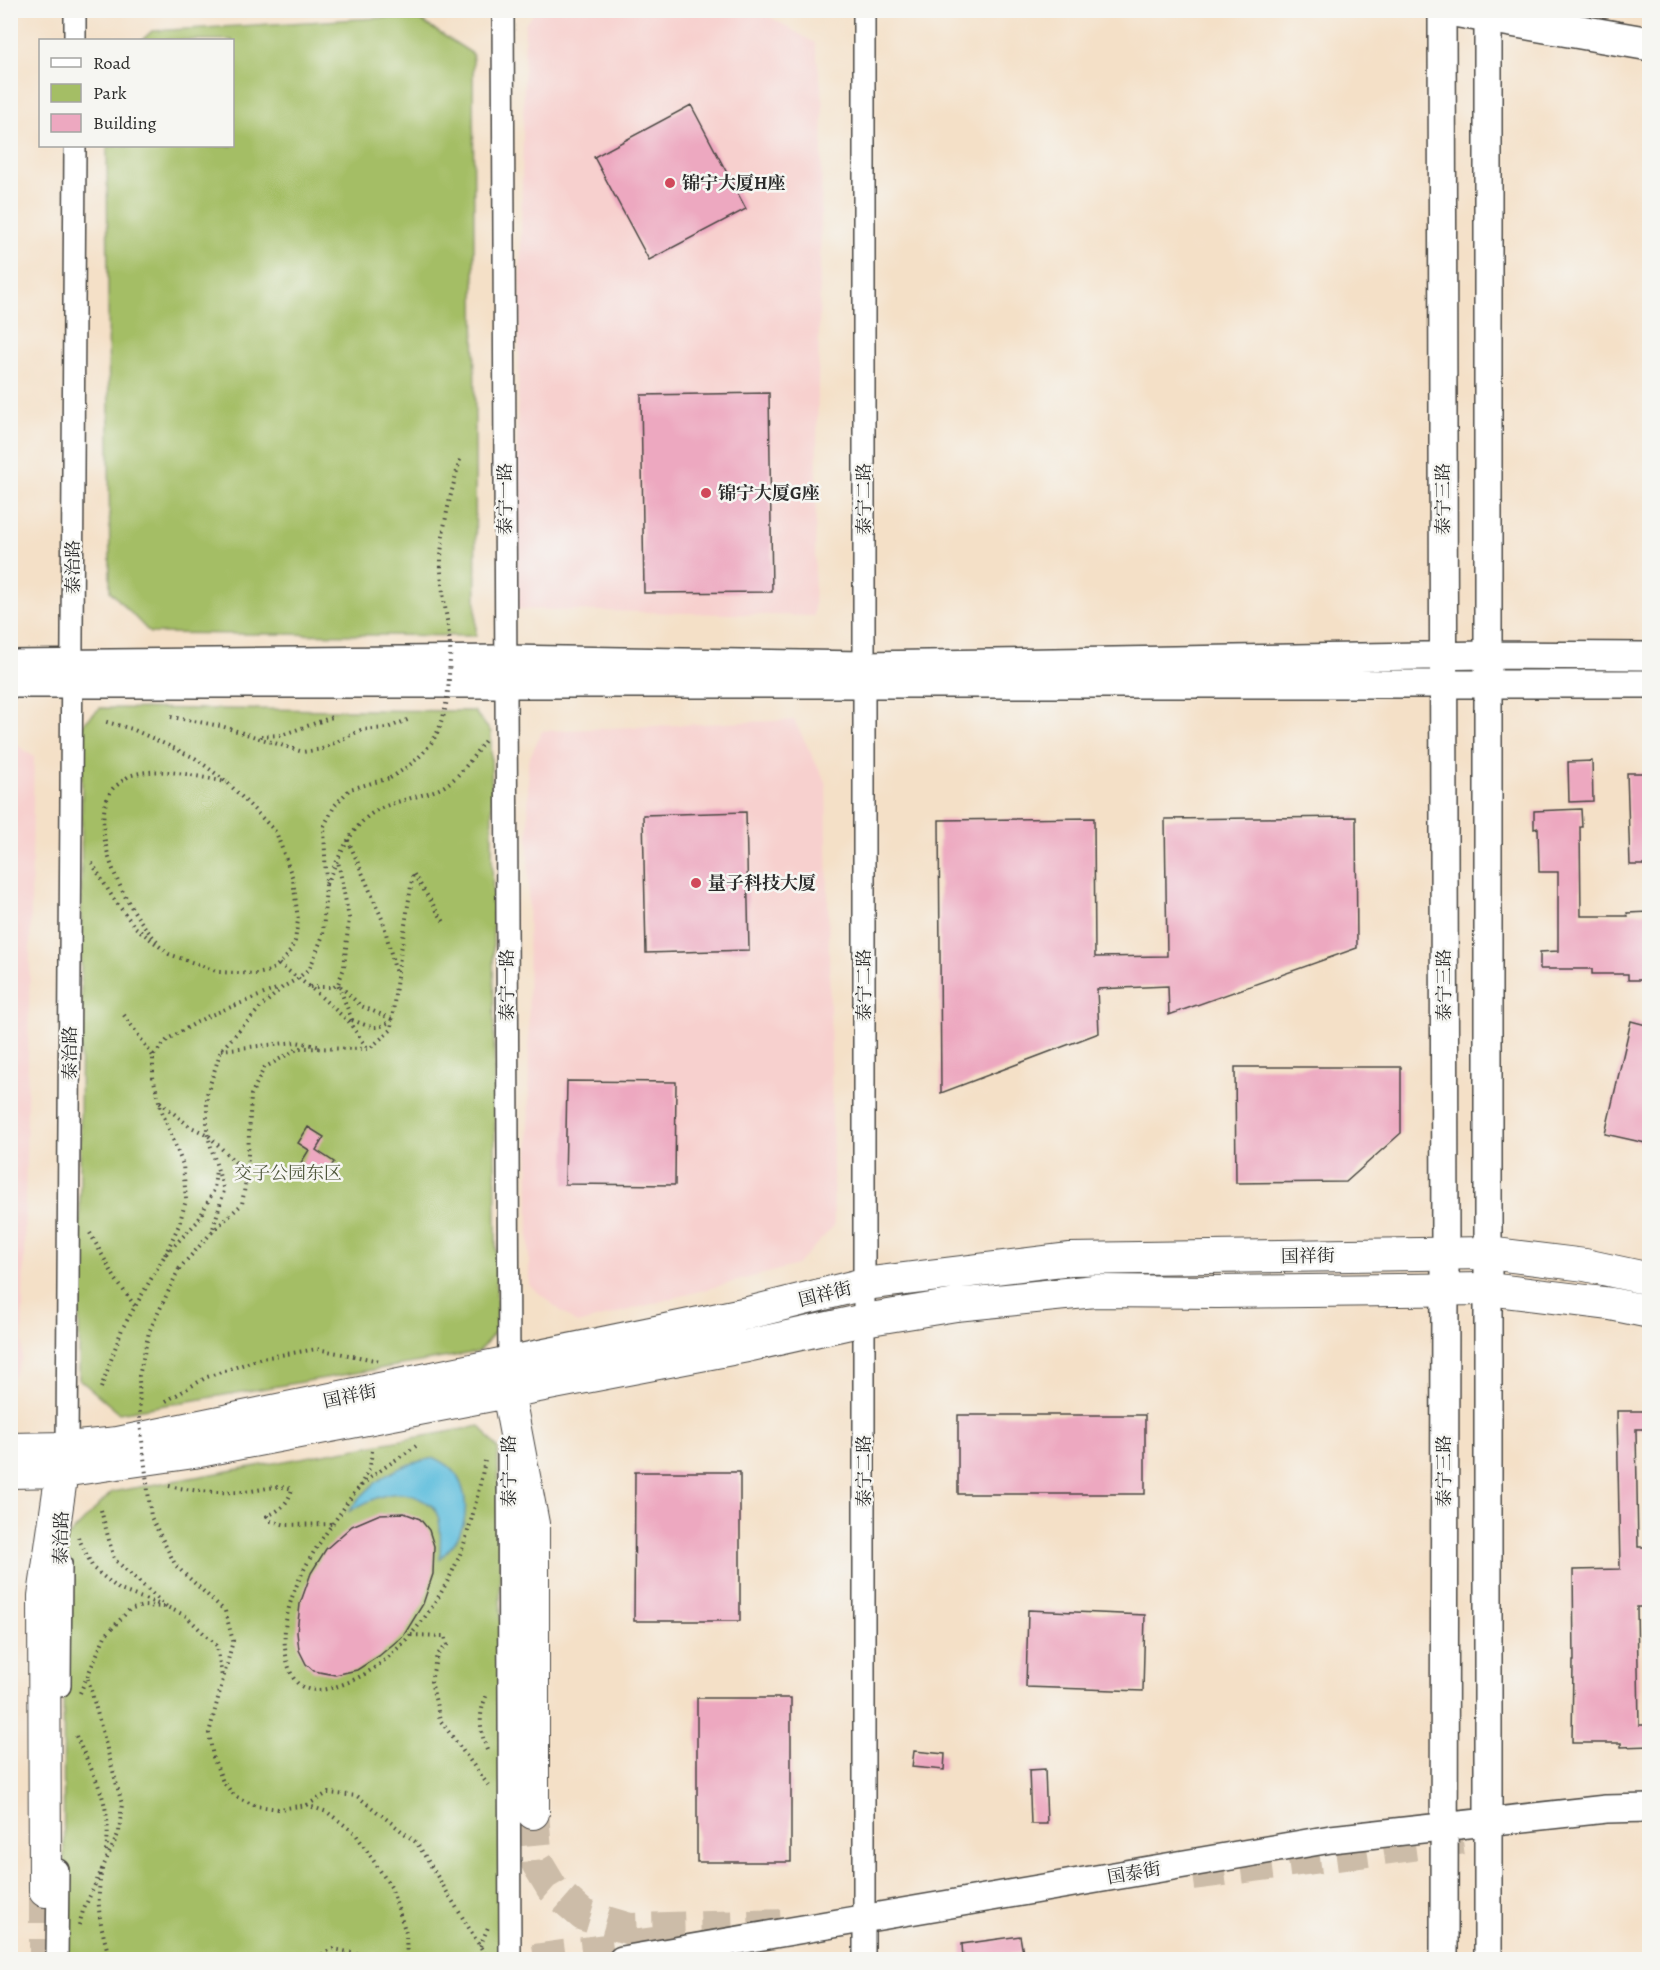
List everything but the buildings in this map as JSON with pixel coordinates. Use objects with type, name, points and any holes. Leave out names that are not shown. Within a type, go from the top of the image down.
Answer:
[{"type":"main road","points":[[1454,10],[1488,13],[1650,44]]},
{"type":"main road","name":"国祥街","points":[[509,1377],[864,1284],[1070,1258],[1488,1253],[1585,1265],[1650,1279]]},
{"type":"main road","name":"国祥街","points":[[10,1472],[118,1443],[509,1377],[747,1346],[864,1320],[956,1305],[1095,1291],[1218,1292],[1488,1288],[1611,1304],[1650,1312]]},
{"type":"main road","points":[[509,1377],[532,1524],[533,1813]]},
{"type":"main road","name":"国祥街","points":[[10,1449],[64,1459]]},
{"type":"main road","points":[[45,1892],[44,1596],[64,1459]]},
{"type":"street","points":[[75,10],[75,39]]},
{"type":"street","name":"泰宁一路","points":[[503,10],[510,1959]]},
{"type":"street","name":"泰宁二路","points":[[864,10],[864,1959]]},
{"type":"street","name":"泰宁三路","points":[[1442,10],[1444,1959]]},
{"type":"street","points":[[1488,13],[1488,1959]]},
{"type":"street","name":"泰治路","points":[[57,1959],[73,675],[75,147]]},
{"type":"street","points":[[864,675],[1443,656],[1650,656]]},
{"type":"street","points":[[10,664],[73,675]]},
{"type":"street","points":[[10,684],[73,675],[506,672],[1443,684],[1650,684]]},
{"type":"street","name":"国泰街","points":[[621,1959],[1331,1839],[1606,1809],[1650,1808]]},
{"type":"path","points":[[153,1056],[168,1039],[206,1017],[283,987],[310,968],[323,935],[326,884],[324,826],[335,805],[350,789],[390,778],[412,765],[433,741],[447,707],[451,647],[444,604],[441,560],[446,517],[461,456]]},
{"type":"path","points":[[256,736],[282,735],[335,716]]},
{"type":"path","points":[[171,717],[221,726],[303,752],[322,749],[362,730],[387,728],[410,719]]},
{"type":"path","points":[[91,861],[113,898],[135,927],[169,954],[219,972],[257,974],[279,964],[288,955],[295,940],[298,920],[293,879],[276,832],[228,783],[195,758],[132,729],[103,721]]},
{"type":"path","points":[[326,884],[348,839],[373,813],[404,799],[440,788],[458,775],[486,739]]},
{"type":"path","points":[[169,954],[144,928],[118,883],[105,841],[103,815],[111,790],[130,775],[160,770],[228,783]]},
{"type":"path","points":[[348,839],[383,921],[397,977]]},
{"type":"path","points":[[310,987],[334,987],[338,984],[344,968],[349,918],[338,860]]},
{"type":"path","points":[[444,922],[413,873],[391,1030],[369,1049],[299,1048],[264,1068],[251,1095],[247,1174],[242,1204],[212,1232],[179,1269],[149,1332],[139,1376],[140,1423],[151,1517],[177,1566],[225,1611],[233,1641],[209,1733],[213,1757],[223,1782],[236,1796],[256,1806],[279,1809],[307,1805],[328,1793],[357,1796],[417,1842],[486,1956]]},
{"type":"path","points":[[279,964],[310,987],[342,1016],[369,1049]]},
{"type":"path","points":[[338,984],[361,1006],[392,1019]]},
{"type":"path","points":[[338,984],[352,1020]]},
{"type":"path","points":[[212,1232],[224,1191],[208,1135],[207,1094],[220,1050],[283,987]]},
{"type":"path","points":[[101,1388],[122,1329],[165,1255],[186,1200],[183,1166],[159,1101],[153,1077],[153,1056],[124,1015]]},
{"type":"path","points":[[342,1016],[373,1028],[382,1027],[392,1019]]},
{"type":"path","points":[[220,1050],[296,1042],[331,1049]]},
{"type":"path","points":[[159,1101],[189,1126],[208,1135],[247,1174]]},
{"type":"path","points":[[165,1255],[198,1221],[214,1190],[217,1165]]},
{"type":"path","points":[[90,1232],[116,1280],[135,1306]]},
{"type":"path","points":[[166,1401],[207,1377],[262,1358],[317,1349],[384,1362]]},
{"type":"path","points":[[358,1489],[416,1446]]},
{"type":"path","points":[[372,1450],[370,1467],[358,1489],[319,1542],[293,1591],[286,1627],[286,1654],[290,1673],[302,1686],[320,1690],[364,1675],[389,1657],[410,1635],[442,1592],[463,1546],[485,1461]]},
{"type":"path","points":[[169,1486],[198,1492],[243,1492],[285,1486],[292,1489],[290,1497],[278,1511],[267,1516],[271,1521],[286,1526],[332,1524]]},
{"type":"path","points":[[101,1510],[114,1559],[167,1607]]},
{"type":"path","points":[[77,1535],[93,1568],[120,1590],[186,1616],[217,1646],[222,1682]]},
{"type":"path","points":[[76,1702],[105,1636],[129,1610],[143,1606],[167,1607]]},
{"type":"path","points":[[410,1635],[445,1636],[447,1645],[437,1654],[431,1681],[440,1720],[490,1789]]},
{"type":"path","points":[[77,1935],[83,1911],[118,1832],[122,1804],[88,1679]]},
{"type":"path","points":[[76,1736],[105,1800],[109,1835],[99,1889],[98,1916],[110,1959]]},
{"type":"path","points":[[307,1805],[327,1812],[354,1833],[391,1887],[406,1933],[407,1959]]},
{"type":"path","points":[[311,1959],[333,1949],[380,1959]]},
{"type":"shaded area","points":[[537,10],[716,10],[765,14],[815,43],[823,100],[814,616],[514,609],[525,24]]},
{"type":"shaded area","name":"量子科技大厦","points":[[794,720],[826,783],[834,1226],[797,1265],[577,1324],[529,1285],[528,761],[542,731]]},
{"type":"shaded area","points":[[10,740],[34,757],[22,1358],[12,1380]]},
{"type":"green space","points":[[413,16],[473,54],[476,636],[150,633],[110,591],[107,147],[234,147],[234,39],[143,39],[152,31]]},
{"type":"green space","name":"交子公园东区","points":[[100,708],[474,711],[491,732],[497,1330],[478,1352],[119,1413],[79,1379],[82,725]]},
{"type":"green space","points":[[480,1426],[498,1449],[506,1950],[493,1960],[64,1959],[63,1542],[112,1492]]},
{"type":"water","points":[[435,1458],[449,1467],[457,1476],[465,1504],[460,1533],[440,1559],[439,1519],[434,1508],[424,1501],[413,1496],[394,1494],[375,1499],[348,1512],[366,1491],[386,1476],[408,1465]]},
{"type":"tunnel","points":[[533,1813],[537,1863],[552,1888],[583,1915],[630,1929],[786,1925]]},
{"type":"tunnel","points":[[1193,1874],[1473,1837]]},
{"type":"tunnel","points":[[45,1891],[45,1960]]},
{"type":"tunnel","points":[[534,1960],[661,1942]]},
{"type":"place","name":"锦宁大厦H座","points":[[670,183]]},
{"type":"place","name":"锦宁大厦G座","points":[[706,493]]},
{"type":"place","name":"量子科技大厦","points":[[696,883]]}]
